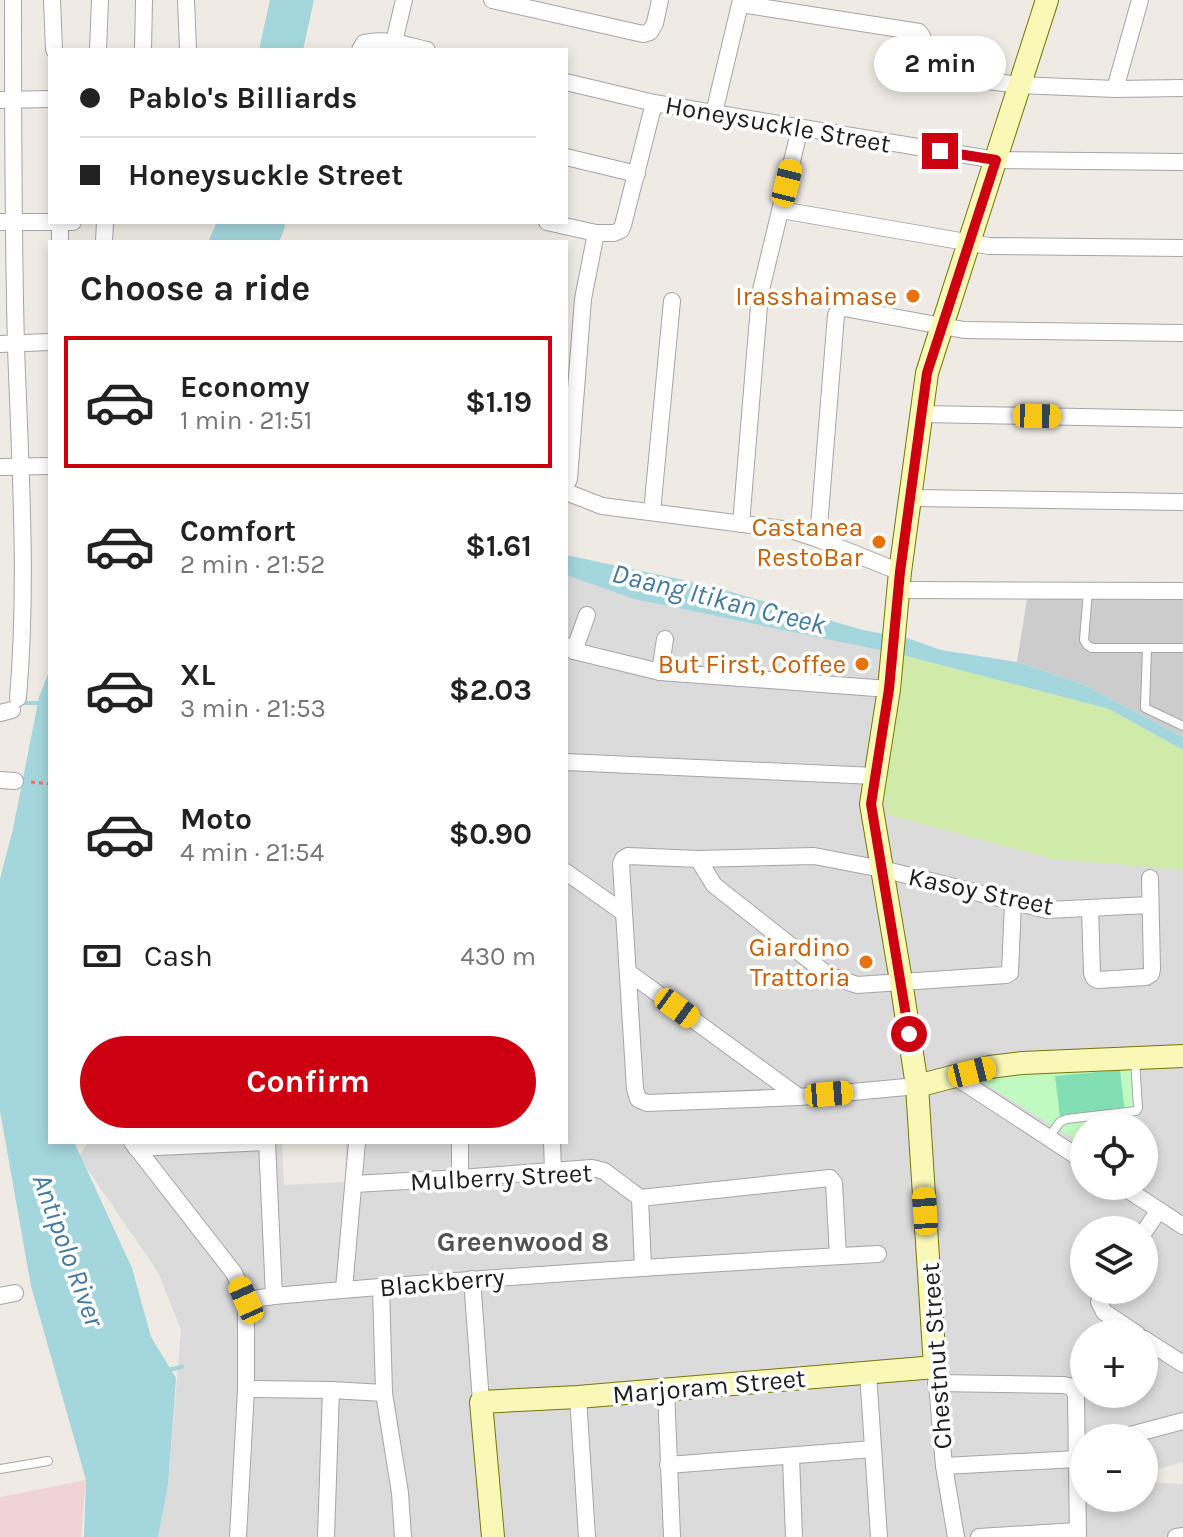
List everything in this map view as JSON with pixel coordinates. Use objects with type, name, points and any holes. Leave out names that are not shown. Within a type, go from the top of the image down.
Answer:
[{"type":"street","points":[[10,707],[22,629],[21,467],[8,344],[6,100],[13,0]]},
{"type":"street","points":[[52,0],[54,48]]},
{"type":"street","points":[[98,48],[100,0]]},
{"type":"street","points":[[143,48],[144,0]]},
{"type":"street","points":[[186,0],[188,48]]},
{"type":"street","points":[[394,42],[404,0]]},
{"type":"street","points":[[492,0],[643,34],[650,32],[655,23],[660,0]]},
{"type":"street","name":"Chestnut Street","points":[[956,1537],[944,1466],[936,1375],[917,1086],[871,804],[889,689],[899,581],[927,373],[1047,0]]},
{"type":"street","points":[[1115,89],[1140,0]]},
{"type":"street","points":[[714,113],[741,2],[919,32],[924,40],[921,67],[926,73],[1019,85],[1183,88]]},
{"type":"street","points":[[361,48],[364,43],[375,41],[419,48]]},
{"type":"street","name":"Honeysuckle Street","points":[[568,82],[654,103],[996,160],[1183,162]]},
{"type":"street","points":[[6,100],[48,99]]},
{"type":"street","points":[[556,224],[596,233],[621,230],[654,103]]},
{"type":"street","points":[[741,524],[760,294],[800,128]]},
{"type":"street","points":[[568,157],[637,174]]},
{"type":"street","points":[[781,210],[989,246],[1183,248]]},
{"type":"street","points":[[7,222],[48,222]]},
{"type":"street","points":[[568,481],[583,299],[596,233]]},
{"type":"street","points":[[652,512],[672,301]]},
{"type":"street","points":[[818,539],[836,315],[839,310],[844,308],[964,330],[1183,333]]},
{"type":"street","points":[[8,344],[48,342]]},
{"type":"street","points":[[921,414],[1183,419]]},
{"type":"street","points":[[0,467],[48,466]]},
{"type":"street","points":[[568,493],[602,506],[790,530],[818,539],[899,581],[1088,591],[1183,591]]},
{"type":"street","points":[[910,498],[1183,502]]},
{"type":"street","points":[[587,615],[570,648],[660,672],[889,689]]},
{"type":"street","points":[[660,672],[665,639]]},
{"type":"street","points":[[568,762],[875,776]]},
{"type":"street","name":"Kasoy Street","points":[[624,913],[621,864],[628,856],[698,859],[814,856],[882,869],[1047,910],[1150,905]]},
{"type":"street","points":[[698,859],[714,885],[828,975],[857,985],[1010,973],[1013,902]]},
{"type":"street","points":[[568,873],[624,913],[635,1089],[638,1099],[647,1103],[799,1097],[917,1086],[990,1067],[1022,1063],[1183,1056]]},
{"type":"street","points":[[1090,908],[1094,978],[1146,977],[1151,974],[1150,878]]},
{"type":"street","points":[[628,972],[799,1097]]},
{"type":"street","points":[[954,1076],[1070,1152]]},
{"type":"street","points":[[134,1145],[178,1144]]},
{"type":"street","points":[[267,1144],[274,1296]]},
{"type":"street","points":[[344,1289],[357,1144]]},
{"type":"street","points":[[460,1144],[460,1178]]},
{"type":"street","points":[[552,1144],[553,1171]]},
{"type":"street","points":[[134,1145],[234,1273],[246,1300],[246,1389],[238,1537]]},
{"type":"street","name":"Mulberry Street","points":[[354,1184],[592,1168],[604,1171],[640,1198]]},
{"type":"street","points":[[643,1267],[640,1198],[830,1178],[834,1183],[838,1256]]},
{"type":"street","points":[[1144,1200],[1183,1226]]},
{"type":"street","points":[[1155,1216],[1159,1210]]},
{"type":"street","name":"Blackberry","points":[[246,1300],[472,1279],[878,1254]]},
{"type":"street","points":[[472,1279],[493,1537]]},
{"type":"street","points":[[381,1288],[384,1393],[400,1493],[403,1537]]},
{"type":"street","points":[[1100,1304],[1104,1312],[1116,1320]]},
{"type":"street","points":[[1158,1348],[1183,1364]]},
{"type":"street","points":[[868,1373],[879,1537]]},
{"type":"street","name":"Marjoram Street","points":[[481,1402],[868,1373],[936,1375]]},
{"type":"street","points":[[936,1375],[1072,1387],[1076,1395],[1078,1424]]},
{"type":"street","points":[[246,1389],[384,1393]]},
{"type":"street","points":[[326,1537],[331,1390]]},
{"type":"street","points":[[666,1390],[672,1537]]},
{"type":"street","points":[[578,1397],[587,1537]]},
{"type":"street","points":[[1158,1428],[1183,1421]]},
{"type":"street","points":[[668,1465],[873,1449]]},
{"type":"street","points":[[944,1466],[1070,1453]]},
{"type":"street","points":[[791,1457],[794,1537]]},
{"type":"street","points":[[979,1537],[1077,1534],[1078,1512]]},
{"type":"street","points":[[1176,1537],[1183,1536]]},
{"type":"lane","points":[[1088,591],[1084,640],[1087,645],[1092,648],[1183,648]]},
{"type":"lane","points":[[1147,648],[1145,708],[1183,726]]},
{"type":"lane","points":[[1048,1138],[1060,1122],[1067,1119],[1136,1111],[1135,1059]]},
{"type":"lane","points":[[0,1469],[48,1461]]},
{"type":"path","points":[[8,780],[48,784]]},
{"type":"shaded area","points":[[568,576],[634,599],[903,655],[1183,750],[1183,1462],[1158,1469],[1158,1424],[1070,1424],[1070,1512],[1158,1512],[1158,1483],[1183,1484],[1183,1537],[158,1537],[168,1485],[181,1330],[158,1272],[79,1157],[87,1144],[282,1144],[284,1185],[345,1182],[346,1144],[568,1144]]},
{"type":"shaded area","points":[[1027,599],[1183,599],[1183,737],[1082,684],[1017,662]]},
{"type":"shaded area","points":[[86,1480],[81,1537],[0,1537],[0,1497]]},
{"type":"green space","points":[[903,655],[1109,709],[1183,750],[1183,870],[1053,859],[888,815],[884,796]]},
{"type":"green space","points":[[1135,1061],[1138,1112],[1070,1112],[1070,1136],[979,1080],[1024,1069]]},
{"type":"green space","points":[[1120,1070],[1125,1112],[1070,1112],[1070,1116],[1060,1117],[1055,1076]]},
{"type":"water","points":[[270,0],[314,0],[303,48],[259,48]]},
{"type":"water","points":[[216,224],[285,224],[280,240],[209,240]]},
{"type":"water","name":"Daang Itikan Creek","points":[[568,555],[707,585],[863,630],[907,638],[941,650],[1017,662],[1082,684],[1183,737],[1183,750],[1109,709],[903,655],[634,599],[568,576]]},
{"type":"water","name":"Antipolo River","points":[[48,674],[48,1144],[75,1144],[132,1268],[151,1337],[176,1378],[168,1485],[158,1537],[84,1537],[86,1480],[31,1286],[0,1111],[0,879],[39,697]]},
{"type":"waterway","points":[[22,703],[48,703]]},
{"type":"waterway","points":[[168,1370],[182,1367]]},
{"type":"place","name":"Irasshaimase","points":[[913,296]]},
{"type":"place","name":"Castanea RestoBar","points":[[879,542]]},
{"type":"place","name":"But First, Coffee","points":[[862,664]]},
{"type":"place","name":"Giardino Trattoria","points":[[866,962]]},
{"type":"district","name":"Greenwood 8","points":[[523,1241]]},
{"type":"route","points":[[909,1034],[871,804],[889,689],[900,572],[927,373],[996,160],[940,151]]}]
